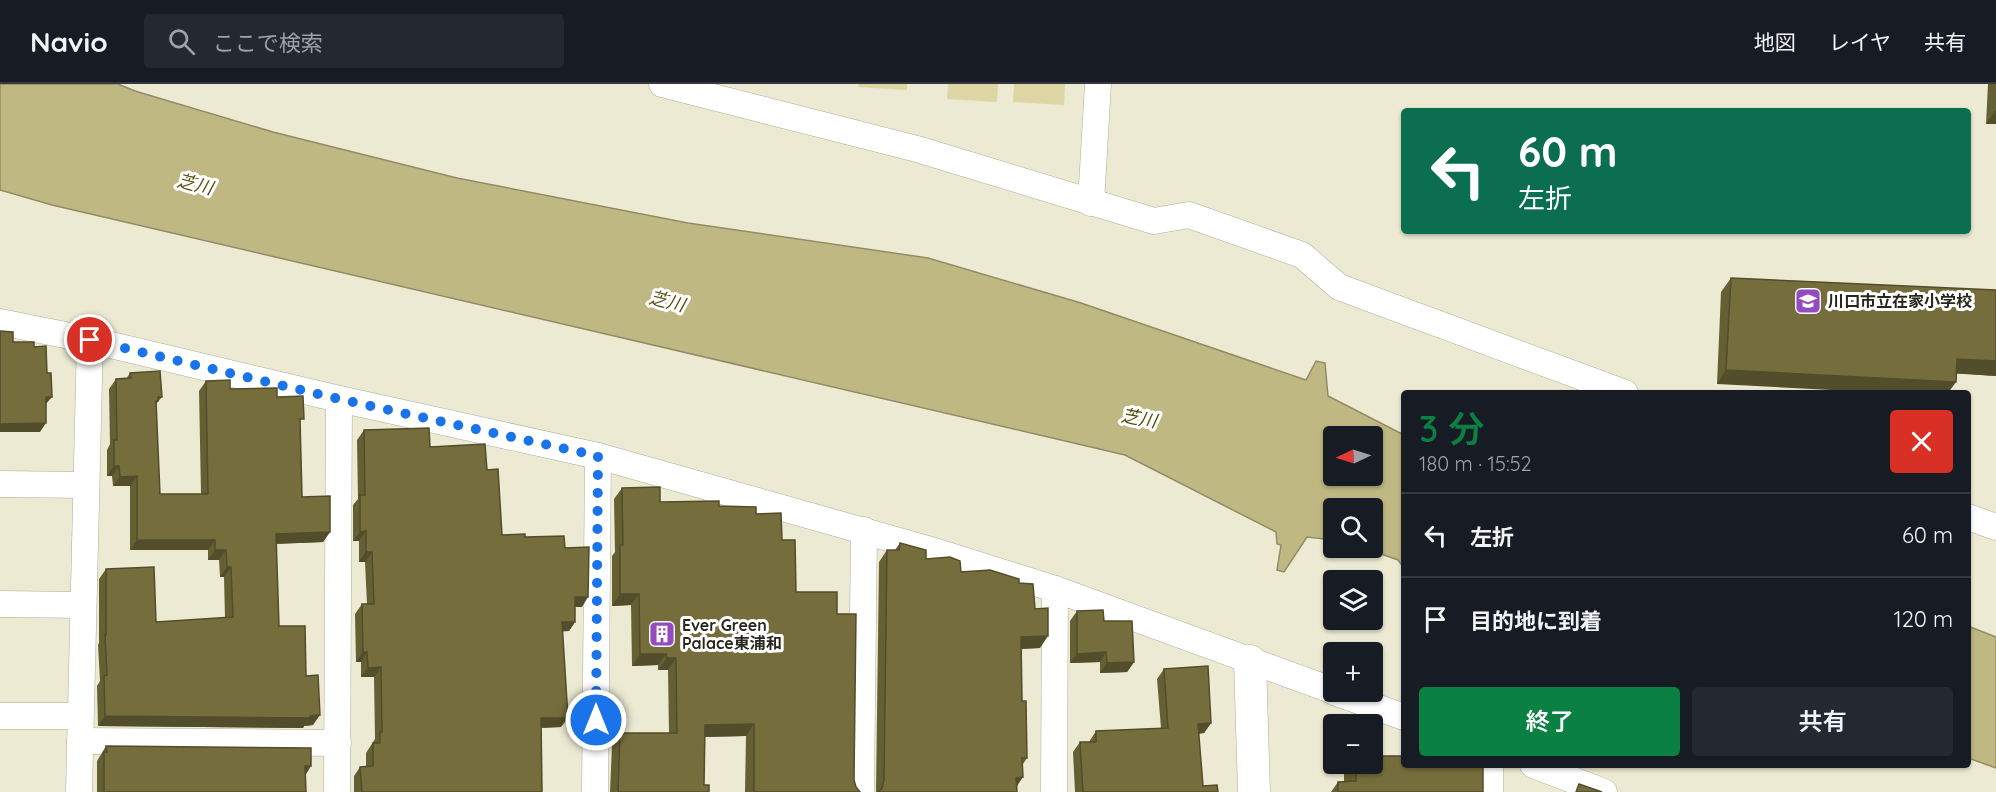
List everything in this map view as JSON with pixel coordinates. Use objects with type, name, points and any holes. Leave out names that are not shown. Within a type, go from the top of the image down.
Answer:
[{"type":"street","points":[[662,84],[917,149],[1154,221],[1190,215],[1302,255],[1339,288],[1617,390]]},
{"type":"street","points":[[1091,202],[1098,84]]},
{"type":"street","points":[[0,322],[90,340],[339,399],[598,456],[864,531],[1055,589],[1323,687]]},
{"type":"street","points":[[79,792],[90,340]]},
{"type":"street","points":[[337,792],[339,399]]},
{"type":"street","points":[[595,792],[598,456]]},
{"type":"street","points":[[0,484],[86,485]]},
{"type":"street","points":[[1971,518],[1996,527]]},
{"type":"street","points":[[861,792],[864,531]]},
{"type":"street","points":[[1054,792],[1055,589]]},
{"type":"street","points":[[0,604],[83,605]]},
{"type":"street","points":[[1250,661],[1254,792]]},
{"type":"street","points":[[1364,702],[1401,716]]},
{"type":"street","points":[[0,716],[80,729],[338,743]]},
{"type":"street","points":[[1490,768],[1490,792]]},
{"type":"street","points":[[1541,768],[1604,792]]},
{"type":"shaded area","points":[[859,84],[907,84],[907,90],[858,87]]},
{"type":"shaded area","points":[[948,84],[998,84],[997,102],[947,99]]},
{"type":"shaded area","points":[[1014,84],[1065,84],[1064,105],[1013,102]]},
{"type":"water","name":"芝川","points":[[0,84],[118,84],[273,132],[457,178],[688,223],[928,258],[1081,303],[1306,380],[1316,361],[1325,363],[1328,396],[1401,433],[1401,564],[1398,560],[1383,555],[1383,498],[1323,498],[1323,539],[1307,537],[1284,572],[1277,570],[1281,545],[1277,544],[1276,532],[1125,455],[52,205],[0,190]]},
{"type":"water","points":[[1971,627],[1996,637],[1996,768],[1971,759]]},
{"type":"building","points":[[1731,278],[1996,290],[1996,361],[1957,359],[1956,382],[1726,370]]},
{"type":"building","points":[[0,331],[13,332],[13,342],[34,342],[34,347],[46,346],[47,373],[51,373],[52,397],[46,397],[46,423],[0,424]]},
{"type":"building","points":[[160,371],[162,397],[158,397],[156,401],[160,494],[208,494],[206,381],[230,380],[230,389],[277,388],[277,397],[303,396],[304,419],[300,419],[302,497],[330,496],[330,532],[276,534],[279,626],[305,626],[306,676],[318,675],[320,715],[310,716],[310,718],[105,716],[106,569],[154,567],[156,622],[233,617],[231,567],[227,567],[226,550],[215,550],[215,540],[137,540],[137,476],[120,477],[119,466],[114,466],[114,440],[117,440],[116,379],[131,378],[130,373]]},
{"type":"building","points":[[429,428],[430,447],[485,444],[487,470],[498,469],[502,535],[564,536],[565,548],[589,547],[588,597],[575,597],[575,622],[562,622],[568,718],[541,718],[542,792],[362,792],[360,767],[373,766],[373,743],[380,743],[380,732],[382,732],[381,667],[368,668],[367,652],[363,652],[362,604],[374,604],[372,552],[366,552],[366,531],[360,532],[360,495],[365,495],[364,430]]},
{"type":"building","points":[[660,487],[660,502],[719,501],[719,506],[756,507],[756,514],[781,513],[782,540],[795,540],[796,592],[837,592],[837,614],[856,614],[854,780],[860,792],[754,792],[754,724],[705,725],[704,785],[709,785],[709,792],[618,792],[620,733],[677,733],[676,658],[667,658],[666,654],[640,654],[639,594],[620,594],[620,545],[623,545],[622,488]]},
{"type":"building","points":[[900,543],[926,550],[926,559],[950,557],[960,561],[961,572],[990,570],[1019,579],[1019,583],[1033,584],[1035,609],[1048,608],[1048,636],[1021,637],[1022,701],[1026,701],[1027,758],[1022,758],[1023,777],[1016,778],[1017,792],[878,792],[884,780],[887,550],[899,550]]},
{"type":"building","points":[[1103,610],[1104,621],[1132,621],[1134,662],[1107,663],[1106,652],[1077,654],[1077,611]]},
{"type":"building","points":[[1208,666],[1211,723],[1198,724],[1203,786],[1217,785],[1218,792],[1083,792],[1080,742],[1096,742],[1096,731],[1168,728],[1164,669]]},
{"type":"building","points":[[106,746],[311,748],[311,766],[305,766],[306,792],[104,792]]},
{"type":"building","points":[[1383,756],[1401,756],[1401,768],[1483,768],[1483,792],[1338,792],[1338,782],[1356,781],[1356,774],[1383,774]]},
{"type":"building","points":[[1579,784],[1602,792],[1576,792]]},
{"type":"place","name":"川口市立在家小学校","points":[[1808,301]]},
{"type":"place","name":"Ever Green Palace東浦和","points":[[662,634]]},
{"type":"route","points":[[90,340],[339,399],[598,456],[596,720]]}]
